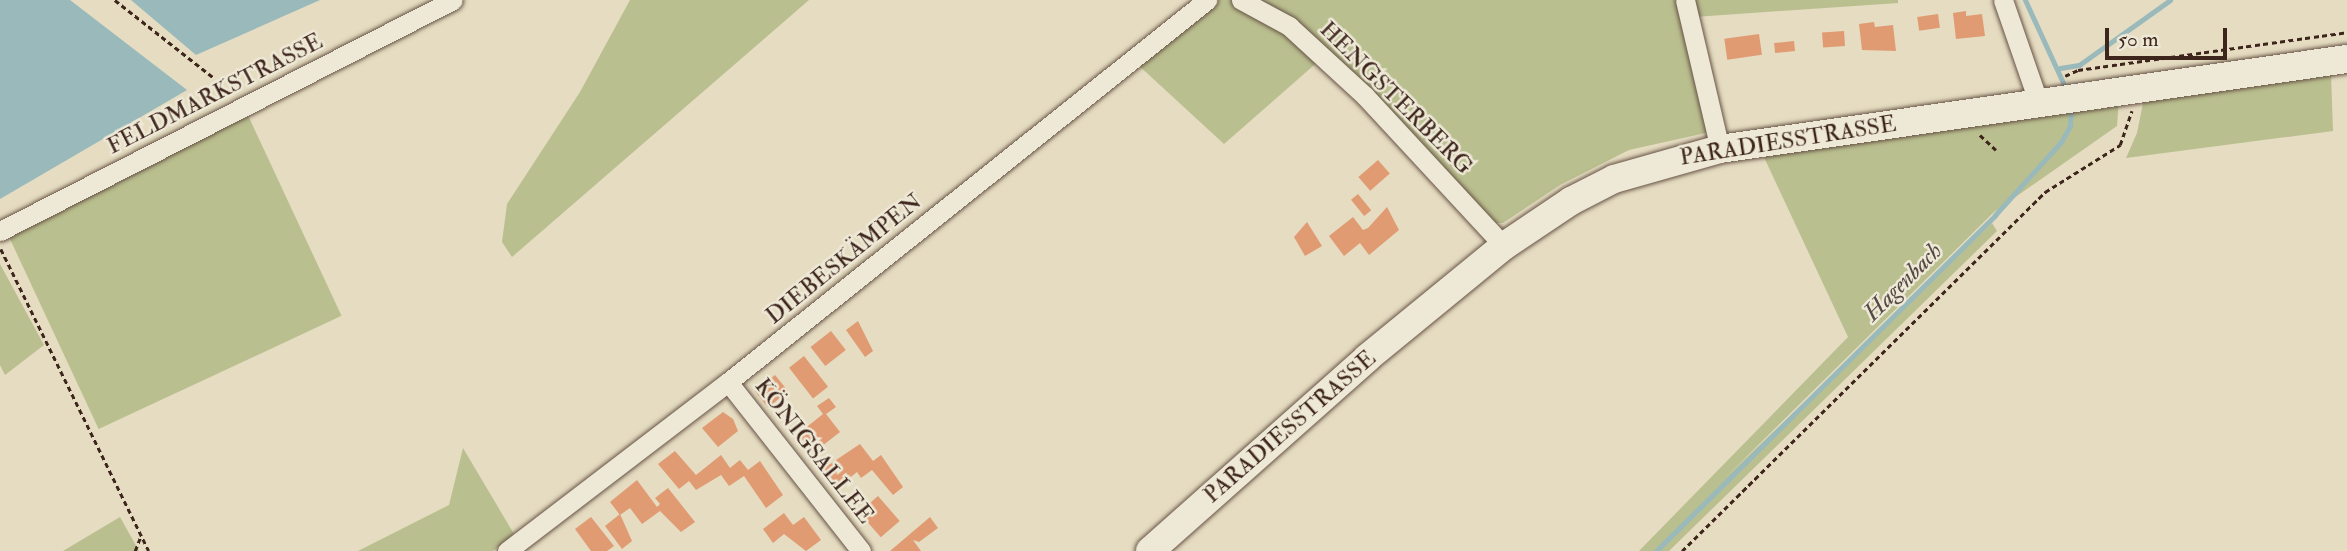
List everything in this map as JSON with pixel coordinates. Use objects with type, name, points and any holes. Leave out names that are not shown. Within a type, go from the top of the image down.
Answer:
[{"type":"main road","name":"PARADIESSTRASSE","points":[[1150,551],[1367,358],[1504,246],[1571,201],[1614,178],[1720,149],[2347,59]]},
{"type":"street","name":"FELDMARKSTRASSE","points":[[0,231],[453,0]]},
{"type":"street","name":"DIEBESKÄMPEN","points":[[508,551],[729,382],[1207,0]]},
{"type":"street","name":"HENGSTERBERG","points":[[1241,0],[1289,26],[1356,88],[1504,246]]},
{"type":"street","points":[[1685,0],[1720,149]]},
{"type":"street","points":[[2003,0],[2059,101]]},
{"type":"street","name":"KÖNIGSALLEE","points":[[729,382],[861,551]]},
{"type":"path","points":[[115,0],[213,76]]},
{"type":"path","points":[[2078,70],[2347,32]]},
{"type":"path","points":[[1682,551],[2045,192],[2120,145],[2130,125],[2130,91]]},
{"type":"path","points":[[0,246],[149,551]]},
{"type":"path","points":[[135,551],[141,538]]},
{"type":"green space","points":[[630,0],[809,0],[512,257],[502,242],[507,204],[580,92]]},
{"type":"green space","points":[[1212,0],[1235,0],[1321,59],[1224,144],[1136,63]]},
{"type":"green space","points":[[1255,0],[1679,0],[1710,132],[1629,150],[1560,185],[1503,223],[1493,223]]},
{"type":"green space","points":[[1690,0],[1898,0],[1898,3],[1694,17]]},
{"type":"green space","points":[[2331,73],[2333,131],[2126,158],[2137,133],[2143,103],[2148,98]]},
{"type":"green space","points":[[2119,97],[2117,126],[1994,212],[1724,479],[1992,223],[1997,231],[1669,551],[1639,551],[1848,337],[1762,153]]},
{"type":"green space","points":[[246,111],[342,316],[99,429],[3,224]]},
{"type":"green space","points":[[0,264],[44,345],[5,375],[0,365]]},
{"type":"green space","points":[[463,448],[514,534],[493,551],[358,551],[449,505]]},
{"type":"green space","points":[[120,517],[139,551],[63,551]]},
{"type":"water","points":[[0,0],[70,0],[187,90],[0,199]]},
{"type":"water","points":[[131,0],[320,0],[196,55]]},
{"type":"building","points":[[1966,11],[1966,16],[1982,14],[1985,36],[1956,39],[1953,13]]},
{"type":"building","points":[[1938,14],[1940,28],[1919,31],[1917,17]]},
{"type":"building","points":[[1874,22],[1875,27],[1893,25],[1896,51],[1862,50],[1859,24]]},
{"type":"building","points":[[1844,31],[1845,46],[1823,47],[1822,33]]},
{"type":"building","points":[[1759,34],[1762,55],[1727,60],[1724,39]]},
{"type":"building","points":[[1794,41],[1795,51],[1775,53],[1774,43]]},
{"type":"building","points":[[1378,160],[1390,174],[1370,191],[1358,177]]},
{"type":"building","points":[[1358,194],[1371,210],[1364,216],[1351,200]]},
{"type":"building","points":[[1387,207],[1399,230],[1369,255],[1360,243],[1344,256],[1329,236],[1353,217],[1363,230],[1368,228]]},
{"type":"building","points":[[1307,222],[1322,246],[1305,256],[1294,237]]},
{"type":"building","points":[[858,321],[873,351],[865,357],[846,330]]},
{"type":"building","points":[[831,331],[846,350],[825,366],[811,347]]},
{"type":"building","points":[[804,356],[828,387],[813,398],[789,368]]},
{"type":"building","points":[[775,375],[788,391],[768,408],[755,391]]},
{"type":"building","points":[[829,398],[836,407],[826,414],[840,432],[813,453],[798,434],[823,414],[817,406]]},
{"type":"building","points":[[723,412],[733,419],[738,431],[718,447],[702,428]]},
{"type":"building","points":[[860,444],[873,461],[881,455],[903,487],[893,495],[872,470],[861,478],[857,472],[847,480],[847,485],[838,487],[824,468]]},
{"type":"building","points":[[675,451],[696,475],[721,455],[730,468],[740,460],[748,470],[760,461],[783,495],[766,508],[744,476],[729,486],[721,475],[696,490],[689,481],[679,489],[658,464]]},
{"type":"building","points":[[637,480],[657,507],[660,504],[655,498],[668,488],[695,522],[681,532],[660,511],[642,524],[630,508],[620,515],[610,502]]},
{"type":"building","points":[[878,496],[900,521],[881,537],[859,512]]},
{"type":"building","points":[[784,513],[793,525],[804,517],[821,540],[806,551],[784,534],[773,543],[763,529]]},
{"type":"building","points":[[620,514],[632,541],[622,549],[605,526]]},
{"type":"building","points":[[591,517],[614,546],[607,551],[591,551],[575,529]]},
{"type":"building","points":[[930,517],[938,528],[919,542],[913,540],[921,551],[890,551]]},
{"type":"waterway","name":"Hagenbach","points":[[2025,0],[2066,89]]},
{"type":"waterway","points":[[2060,68],[2079,65],[2170,0]]},
{"type":"waterway","name":"Hagenbach","points":[[1656,551],[1995,215],[2061,142],[2070,126],[2071,109]]}]
